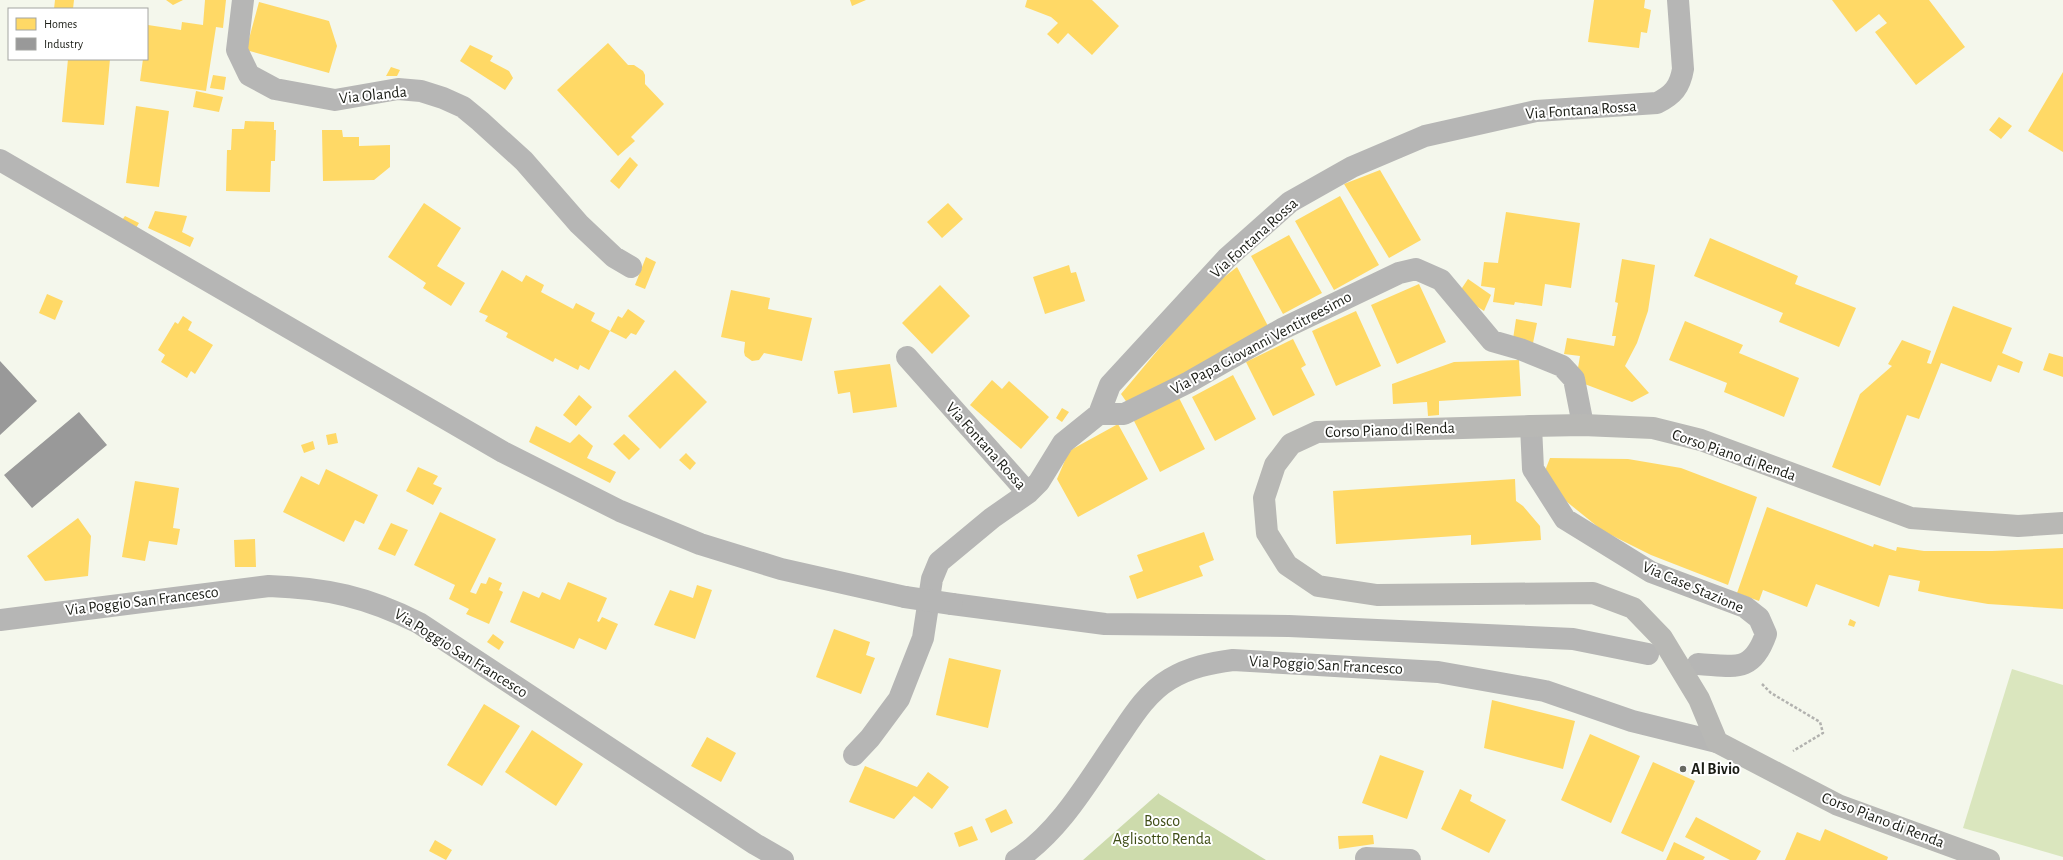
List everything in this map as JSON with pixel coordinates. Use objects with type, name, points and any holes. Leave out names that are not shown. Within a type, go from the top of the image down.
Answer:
[{"type":"main road","name":"Corso Piano di Renda","points":[[1989,860],[1838,805],[1717,742],[1699,699],[1662,638],[1633,608],[1593,593],[1377,595],[1318,586],[1287,565],[1267,533],[1264,498],[1275,465],[1291,444],[1318,432],[1583,425],[1653,428],[1701,440],[1911,518],[2018,526],[2063,523]]},
{"type":"street","name":"Via Olanda","points":[[243,0],[237,50],[249,75],[275,89],[335,100],[398,89],[421,91],[443,98],[463,107],[524,161],[579,224],[614,257],[631,267]]},
{"type":"street","name":"Via Fontana Rossa","points":[[907,358],[1028,493],[1039,482],[1063,443],[1100,414],[1110,385],[1227,258],[1290,202],[1352,167],[1425,136],[1536,111],[1658,103],[1669,97],[1677,89],[1683,70],[1678,0]]},
{"type":"street","points":[[0,160],[503,452],[620,511],[700,544],[781,569],[905,597],[1105,624],[1289,626],[1573,639],[1648,654]]},
{"type":"street","name":"Via Papa Giovanni Ventitreesimo","points":[[1100,414],[1124,414],[1189,382],[1282,329],[1399,273],[1416,268],[1441,280],[1492,341],[1520,349],[1562,366],[1574,379],[1583,425]]},
{"type":"street","name":"Via Case Stazione","points":[[1531,426],[1533,468],[1565,519],[1651,572],[1745,608],[1759,618],[1766,634],[1760,649],[1752,661],[1734,666],[1698,664]]},
{"type":"street","points":[[854,755],[870,738],[899,700],[923,638],[932,579],[939,562],[992,518],[1028,493]]},
{"type":"street","name":"Via Poggio San Francesco","points":[[0,620],[269,586],[304,587],[338,592],[366,600],[393,610],[419,623],[755,844],[783,860]]},
{"type":"street","name":"Via Poggio San Francesco","points":[[1024,856],[1070,806],[1139,706],[1169,679],[1187,670],[1210,663],[1233,660],[1438,672],[1545,691],[1632,721],[1717,742]]},
{"type":"street","points":[[1366,858],[1410,860]]},
{"type":"path","points":[[1742,663],[1771,693],[1820,722],[1823,733],[1767,768]]},
{"type":"green space","points":[[2012,669],[2063,685],[2063,857],[1963,828]]},
{"type":"green space","name":"Bosco Aglisotto Renda","points":[[1159,794],[1266,860],[1083,860]]},
{"type":"building: Homes","points":[[55,0],[74,0],[73,8],[54,8]]},
{"type":"building: Homes","points":[[166,0],[183,0],[173,5]]},
{"type":"building: Homes","points":[[205,0],[226,0],[223,28],[216,27],[206,91],[140,81],[143,60],[148,60],[148,25],[181,30],[182,22],[203,25]]},
{"type":"building: Homes","points":[[850,0],[866,0],[852,6]]},
{"type":"building: Homes","points":[[1027,0],[1092,0],[1119,26],[1092,55],[1068,33],[1058,44],[1047,34],[1058,23],[1051,17],[1025,7]]},
{"type":"building: Homes","points":[[1594,0],[1645,0],[1644,8],[1651,10],[1647,33],[1641,32],[1639,48],[1588,42]]},
{"type":"building: Homes","points":[[1832,0],[1929,0],[1965,47],[1916,85],[1875,32],[1887,23],[1879,14],[1856,32]]},
{"type":"building: Homes","points":[[259,2],[329,21],[337,46],[329,73],[246,50]]},
{"type":"building: Homes","points":[[608,43],[628,65],[634,65],[643,71],[645,75],[645,84],[664,104],[631,137],[635,141],[618,156],[557,90]]},
{"type":"building: Homes","points":[[470,45],[493,56],[490,61],[509,71],[513,78],[505,90],[460,61]]},
{"type":"building: Homes","points":[[68,60],[110,60],[104,125],[62,122]]},
{"type":"building: Homes","points":[[391,67],[400,70],[397,76],[386,76]]},
{"type":"building: Homes","points":[[2063,72],[2063,152],[2028,131]]},
{"type":"building: Homes","points":[[213,75],[226,77],[224,90],[210,88]]},
{"type":"building: Homes","points":[[196,91],[223,97],[219,112],[193,107]]},
{"type":"building: Homes","points":[[136,106],[169,111],[159,187],[126,183]]},
{"type":"building: Homes","points":[[1999,117],[2012,126],[2001,139],[1989,130]]},
{"type":"building: Homes","points":[[245,121],[274,122],[274,130],[276,130],[275,161],[271,161],[270,192],[226,191],[227,150],[231,150],[232,129],[244,129]]},
{"type":"building: Homes","points":[[322,130],[342,130],[343,137],[359,137],[359,146],[390,145],[390,167],[374,180],[323,181]]},
{"type":"building: Homes","points":[[630,157],[638,165],[619,189],[610,181]]},
{"type":"building: Homes","points":[[1380,170],[1421,240],[1389,258],[1344,184]]},
{"type":"building: Homes","points":[[1340,196],[1379,265],[1334,290],[1295,221]]},
{"type":"building: Homes","points":[[424,203],[461,228],[437,266],[465,283],[451,306],[423,288],[426,283],[388,257]]},
{"type":"building: Homes","points":[[948,203],[963,219],[942,238],[927,222]]},
{"type":"building: Homes","points":[[155,211],[187,216],[182,232],[194,238],[190,247],[148,228]]},
{"type":"building: Homes","points":[[1506,212],[1580,223],[1571,288],[1545,284],[1542,306],[1515,302],[1514,305],[1493,302],[1495,288],[1481,286],[1484,262],[1498,263]]},
{"type":"building: Homes","points":[[125,216],[139,223],[136,228],[122,220]]},
{"type":"building: Homes","points":[[1289,235],[1322,293],[1283,314],[1251,256]]},
{"type":"building: Homes","points":[[1710,238],[1798,276],[1795,284],[1856,308],[1839,347],[1779,322],[1783,313],[1694,276]]},
{"type":"building: Homes","points":[[646,257],[656,262],[645,289],[635,285]]},
{"type":"building: Homes","points":[[1622,259],[1655,265],[1648,311],[1637,343],[1625,366],[1649,393],[1632,402],[1582,383],[1578,368],[1580,356],[1564,354],[1567,338],[1614,346],[1616,336],[1612,336],[1618,303],[1615,302]]},
{"type":"building: Homes","points":[[1069,265],[1071,273],[1076,272],[1085,301],[1045,314],[1033,277]]},
{"type":"building: Homes","points":[[1237,267],[1268,326],[1130,407],[1121,394],[1209,289]]},
{"type":"building: Homes","points":[[502,270],[522,282],[526,275],[544,285],[541,292],[573,309],[576,303],[595,313],[591,321],[610,331],[589,370],[580,365],[578,370],[555,358],[553,362],[506,337],[508,333],[485,321],[488,316],[479,312]]},
{"type":"building: Homes","points":[[1468,279],[1491,295],[1484,311],[1458,294]]},
{"type":"building: Homes","points":[[1419,284],[1446,342],[1397,364],[1371,305]]},
{"type":"building: Homes","points":[[940,285],[970,316],[932,354],[902,323]]},
{"type":"building: Homes","points":[[731,290],[770,298],[768,309],[812,318],[802,361],[764,353],[759,360],[752,361],[745,356],[745,342],[721,337]]},
{"type":"building: Homes","points":[[47,294],[63,301],[55,320],[39,313]]},
{"type":"building: Homes","points":[[1953,306],[2012,328],[2002,353],[2023,362],[2019,373],[1998,365],[1991,382],[1941,363],[1919,419],[1907,415],[1880,486],[1832,467],[1860,394],[1892,366],[1888,364],[1902,340],[1931,351],[1927,363],[1931,364]]},
{"type":"building: Homes","points":[[628,309],[645,321],[636,335],[631,333],[626,339],[610,331],[618,316],[622,318]]},
{"type":"building: Homes","points":[[1356,311],[1381,366],[1336,386],[1312,331]]},
{"type":"building: Homes","points":[[183,316],[192,322],[188,330],[213,345],[195,374],[191,371],[187,378],[161,362],[165,355],[158,350],[175,322],[178,324]]},
{"type":"building: Homes","points":[[1516,319],[1537,323],[1533,343],[1513,339]]},
{"type":"building: Homes","points":[[1685,321],[1743,345],[1739,353],[1799,378],[1784,417],[1724,392],[1727,383],[1669,360]]},
{"type":"building: Homes","points":[[1293,339],[1306,365],[1301,368],[1315,395],[1273,416],[1246,362]]},
{"type":"building: Homes","points":[[2049,353],[2063,357],[2063,377],[2043,370]]},
{"type":"building: Homes","points":[[1519,360],[1521,396],[1439,401],[1439,415],[1428,416],[1427,402],[1393,404],[1392,384],[1454,362]]},
{"type":"building: Homes","points":[[890,364],[897,407],[853,413],[850,392],[838,394],[834,371]]},
{"type":"building: Homes","points":[[675,370],[707,402],[660,449],[628,416]]},
{"type":"building: Homes","points":[[1233,375],[1256,419],[1215,441],[1192,397]]},
{"type":"building: Homes","points":[[992,380],[1002,389],[1009,381],[1049,417],[1021,449],[970,405]]},
{"type":"building: Homes","points":[[579,395],[592,407],[576,426],[563,415]]},
{"type":"building: Homes","points":[[1178,396],[1205,449],[1160,472],[1133,419]]},
{"type":"building: Homes","points":[[1062,408],[1069,412],[1062,422],[1056,418]]},
{"type":"building: Homes","points":[[1118,424],[1148,479],[1078,517],[1057,479],[1069,451]]},
{"type":"building: Homes","points":[[536,426],[570,443],[579,434],[593,446],[587,458],[616,472],[610,483],[529,442]]},
{"type":"building: Homes","points":[[336,433],[338,443],[328,445],[326,435]]},
{"type":"building: Homes","points":[[624,434],[640,449],[629,460],[613,444]]},
{"type":"building: Homes","points":[[313,441],[315,449],[304,453],[301,445]]},
{"type":"building: Homes","points":[[686,453],[696,463],[690,470],[679,460]]},
{"type":"building: Homes","points":[[1550,458],[1628,459],[1681,468],[1757,497],[1728,585],[1651,555],[1603,531],[1541,481]]},
{"type":"building: Homes","points":[[418,467],[438,476],[433,484],[442,488],[433,505],[406,491]]},
{"type":"building: Homes","points":[[326,469],[378,495],[364,524],[355,520],[344,542],[283,512],[301,476],[319,485]]},
{"type":"building: Homes","points":[[1515,479],[1516,501],[1523,506],[1540,526],[1541,540],[1471,545],[1471,535],[1336,544],[1333,491]]},
{"type":"building: Homes","points":[[135,481],[179,488],[173,528],[180,529],[177,545],[149,541],[145,561],[122,557]]},
{"type":"building: Homes","points":[[1767,507],[1873,547],[1874,544],[1896,551],[1897,547],[1924,551],[1992,551],[2063,548],[2063,609],[1988,604],[1947,597],[1918,591],[1920,581],[1889,575],[1879,607],[1816,584],[1807,607],[1763,590],[1759,601],[1737,593]]},
{"type":"building: Homes","points":[[440,512],[496,539],[470,592],[476,594],[481,583],[486,584],[489,577],[502,583],[499,590],[503,592],[489,624],[466,614],[469,609],[449,599],[455,585],[414,565]]},
{"type":"building: Homes","points":[[78,518],[91,536],[88,576],[45,581],[27,556]]},
{"type":"building: Homes","points":[[391,523],[408,530],[395,556],[378,549]]},
{"type":"building: Homes","points":[[1204,532],[1214,560],[1199,566],[1203,576],[1137,599],[1129,576],[1143,571],[1137,555]]},
{"type":"building: Homes","points":[[255,539],[256,567],[235,567],[234,540]]},
{"type":"building: Homes","points":[[568,582],[607,598],[597,621],[599,622],[602,617],[618,624],[606,650],[579,638],[574,649],[510,622],[523,591],[539,598],[542,592],[560,600]]},
{"type":"building: Homes","points":[[697,585],[712,590],[695,639],[654,625],[670,590],[693,598]]},
{"type":"building: Homes","points":[[1850,619],[1856,622],[1854,627],[1848,625]]},
{"type":"building: Homes","points":[[834,629],[870,642],[866,655],[875,658],[861,694],[816,677]]},
{"type":"building: Homes","points":[[493,634],[504,642],[499,650],[487,642]]},
{"type":"building: Homes","points":[[949,658],[1001,670],[988,728],[936,715]]},
{"type":"building: Homes","points":[[1492,700],[1575,721],[1563,769],[1484,748]]},
{"type":"building: Homes","points":[[484,704],[520,726],[482,786],[447,765]]},
{"type":"building: Homes","points":[[532,730],[583,764],[556,806],[505,772]]},
{"type":"building: Homes","points":[[1590,734],[1640,756],[1611,823],[1561,800]]},
{"type":"building: Homes","points":[[707,737],[736,753],[721,782],[691,766]]},
{"type":"building: Homes","points":[[1380,755],[1424,771],[1407,819],[1362,803]]},
{"type":"building: Homes","points":[[1653,762],[1695,781],[1663,852],[1621,833]]},
{"type":"building: Homes","points":[[865,766],[917,787],[928,772],[949,787],[932,809],[914,796],[894,819],[849,802]]},
{"type":"building: Homes","points":[[1460,789],[1472,795],[1470,801],[1506,820],[1489,853],[1441,829]]},
{"type":"building: Homes","points":[[1006,809],[1013,823],[991,833],[985,819]]},
{"type":"building: Homes","points":[[1696,817],[1761,851],[1756,860],[1730,860],[1685,837]]},
{"type":"building: Homes","points":[[972,826],[978,840],[959,847],[954,833]]},
{"type":"building: Homes","points":[[1825,829],[1888,857],[1887,860],[1785,860],[1797,832],[1820,841]]},
{"type":"building: Homes","points":[[1373,835],[1374,844],[1339,849],[1338,836]]},
{"type":"building: Homes","points":[[435,840],[452,850],[446,860],[429,851]]},
{"type":"building: Homes","points":[[1674,842],[1705,857],[1703,860],[1666,860]]},
{"type":"building: Industry","points":[[0,361],[37,401],[0,435]]},
{"type":"building: Industry","points":[[79,412],[107,445],[32,508],[4,475]]},
{"type":"place","name":"Al Bivio","points":[[1683,769]]}]
